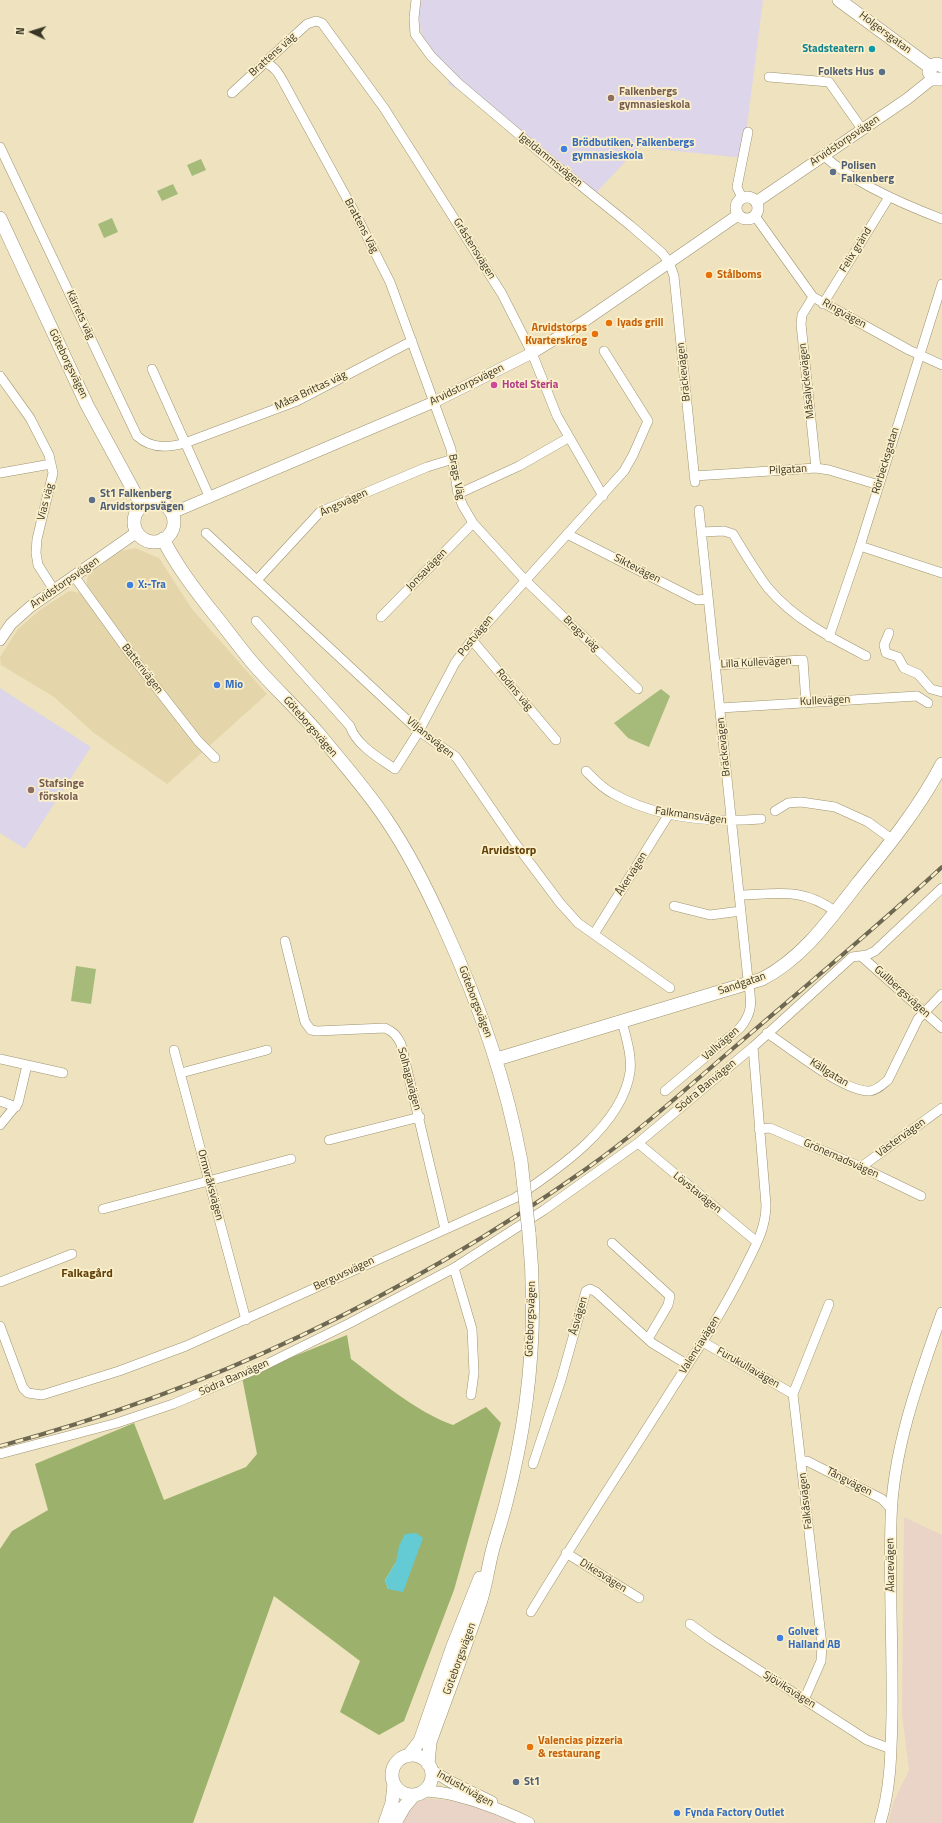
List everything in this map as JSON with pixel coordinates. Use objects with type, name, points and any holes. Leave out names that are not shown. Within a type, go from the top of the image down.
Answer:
[{"type":"main road","name":"Holgersgatan","points":[[839,0],[936,73]]},
{"type":"main road","name":"Göteborgsvägen","points":[[0,218],[87,405],[142,506]]},
{"type":"main road","points":[[149,502],[157,502],[165,505],[172,513],[173,526],[169,535],[164,539],[156,542],[149,541],[142,538],[137,532],[134,518],[142,506],[149,502]]},
{"type":"main road","name":"Göteborgsvägen","points":[[164,539],[172,558],[184,575],[252,661],[317,732],[386,818],[427,888],[462,965],[497,1059],[514,1124],[521,1161],[529,1233],[533,1294],[527,1387],[510,1489],[481,1598],[430,1742],[430,1783],[404,1807],[395,1823]]},
{"type":"main road","name":"Sandgatan","points":[[497,1059],[748,984],[762,979],[786,965],[805,948],[836,912],[893,840],[915,810],[942,764]]},
{"type":"main road","name":"Göteborgsvägen","points":[[385,1823],[392,1803],[394,1784],[392,1775],[395,1766],[399,1760],[408,1756],[420,1741],[476,1587],[492,1553]]},
{"type":"main road","points":[[408,1756],[420,1757],[430,1767]]},
{"type":"main road","points":[[394,1784],[402,1793],[419,1793]]},
{"type":"street","name":"Igeldammsvägen","points":[[416,0],[414,18],[416,34],[431,56],[458,83],[543,155],[631,226],[662,253],[669,262]]},
{"type":"street","name":"Brattens väg","points":[[232,93],[307,24],[316,21]]},
{"type":"street","name":"Gråstensvägen","points":[[316,21],[325,26],[384,108],[502,294],[532,353],[557,416],[568,438],[599,487],[603,496]]},
{"type":"street","name":"Brattens Väg","points":[[266,63],[271,65],[278,72],[286,85],[356,215],[390,282],[434,402]]},
{"type":"street","name":"Arvidstorpsvägen","points":[[756,202],[907,99],[936,73]]},
{"type":"street","points":[[769,77],[829,82],[862,129]]},
{"type":"street","points":[[742,198],[737,187],[748,132]]},
{"type":"street","name":"Kärrets väg","points":[[0,147],[137,436],[144,442],[160,447],[172,447],[185,443]]},
{"type":"street","points":[[824,156],[834,164],[889,197],[942,219]]},
{"type":"street","name":"Felix gränd","points":[[823,304],[889,197]]},
{"type":"street","points":[[742,198],[751,198],[756,202],[758,211],[755,216],[748,219],[738,215],[736,207],[742,198]]},
{"type":"street","name":"Arvidstorpsvägen","points":[[172,513],[434,402],[532,353],[583,322],[738,215]]},
{"type":"street","name":"Ringvägen","points":[[755,216],[814,297],[823,304],[919,354],[942,364]]},
{"type":"street","name":"Bräckevägen","points":[[669,262],[674,276],[695,479]]},
{"type":"street","name":"Rörbecksgatan","points":[[829,637],[860,546],[942,284]]},
{"type":"street","name":"Måsalyckevägen","points":[[814,297],[802,315],[801,324],[816,468]]},
{"type":"street","name":"Måsa Brittas väg","points":[[185,443],[297,401],[412,341]]},
{"type":"street","name":"Postvägen","points":[[256,622],[350,726],[353,734],[376,756],[395,769],[419,730],[455,663],[472,640],[524,579],[603,496],[630,461],[648,421],[604,351]]},
{"type":"street","points":[[152,369],[210,498]]},
{"type":"street","name":"Vias väg","points":[[0,376],[30,418],[49,455],[53,473],[40,522],[36,553],[38,565],[54,590]]},
{"type":"street","name":"Brags Väg","points":[[434,402],[451,449],[458,494],[473,523],[524,579]]},
{"type":"street","points":[[458,494],[519,466],[568,438]]},
{"type":"street","name":"Ängsvägen","points":[[258,579],[320,512],[427,467],[452,459]]},
{"type":"street","points":[[0,473],[51,464]]},
{"type":"street","name":"Pilgatan","points":[[695,479],[816,468],[829,470],[879,485]]},
{"type":"street","name":"Bräckevägen","points":[[699,510],[748,984]]},
{"type":"street","name":"Jonsavägen","points":[[381,617],[473,523]]},
{"type":"street","points":[[702,532],[724,531],[733,534],[769,589],[810,624],[829,637],[866,656]]},
{"type":"street","name":"Arvidstorpsvägen","points":[[0,640],[17,617],[137,532]]},
{"type":"street","name":"Viljansvägen","points":[[206,533],[258,579],[419,730],[456,757],[515,843],[560,903],[578,923],[670,988]]},
{"type":"street","name":"Siktevägen","points":[[567,534],[697,600],[708,599]]},
{"type":"street","points":[[860,546],[942,573]]},
{"type":"street","name":"Batterivägen","points":[[74,576],[136,662],[207,752],[215,758]]},
{"type":"street","name":"Brags väg","points":[[524,579],[638,690]]},
{"type":"street","points":[[889,633],[884,644],[886,653],[898,657],[904,668],[918,674],[931,689],[942,692]]},
{"type":"street","name":"Rodins väg","points":[[472,640],[556,740]]},
{"type":"street","name":"Lilla Kullevägen","points":[[715,665],[803,660],[806,702]]},
{"type":"street","name":"Kullevägen","points":[[720,708],[917,696],[928,704]]},
{"type":"street","name":"Falkmansvägen","points":[[586,771],[612,793],[658,813],[732,822],[760,819]]},
{"type":"street","points":[[775,811],[788,803],[801,802],[835,808],[868,822],[893,840]]},
{"type":"street","name":"Åkervägen","points":[[594,934],[669,814]]},
{"type":"street","name":"Södra Banvägen","points":[[0,1454],[117,1423],[173,1404],[259,1368],[350,1323],[454,1268],[544,1210],[638,1143],[753,1047],[852,957],[862,956],[875,951],[942,888]]},
{"type":"street","points":[[740,895],[791,893],[806,895],[824,903],[836,912]]},
{"type":"street","points":[[674,906],[710,916],[741,911]]},
{"type":"street","name":"Solhagavägen","points":[[286,941],[305,1022],[308,1028],[317,1031],[385,1028],[393,1032],[401,1044],[420,1117],[445,1229]]},
{"type":"street","name":"Gullbergsvägen","points":[[862,956],[942,1028]]},
{"type":"street","name":"Vallvägen","points":[[665,1091],[740,1028],[748,1019],[751,1010],[751,997],[748,984]]},
{"type":"street","name":"Källgatan","points":[[767,1033],[841,1083],[857,1090],[870,1091],[880,1088],[888,1080],[918,1019],[923,1012],[942,994]]},
{"type":"street","name":"Berguvsvägen","points":[[0,1326],[23,1388],[28,1393],[38,1395],[122,1370],[186,1346],[515,1198],[579,1150],[603,1125],[619,1105],[625,1091],[630,1071],[629,1046],[622,1021]]},
{"type":"street","name":"Valenciavägen","points":[[531,1612],[566,1553],[703,1342],[739,1279],[757,1242],[766,1215],[753,1047]]},
{"type":"street","name":"Ormvråksvägen","points":[[174,1050],[246,1320]]},
{"type":"street","points":[[181,1073],[267,1050]]},
{"type":"street","points":[[0,1059],[63,1073]]},
{"type":"street","points":[[0,1125],[16,1107],[27,1065]]},
{"type":"street","points":[[0,1101],[16,1107]]},
{"type":"street","name":"Västervägen","points":[[861,1167],[942,1108]]},
{"type":"street","points":[[329,1140],[420,1117]]},
{"type":"street","name":"Grönemadsvägen","points":[[759,1129],[770,1128],[861,1167],[921,1196]]},
{"type":"street","name":"Lövstavägen","points":[[638,1143],[757,1242]]},
{"type":"street","points":[[103,1209],[291,1159]]},
{"type":"street","points":[[612,1243],[670,1296],[668,1305],[648,1339]]},
{"type":"street","points":[[0,1282],[72,1254]]},
{"type":"street","points":[[454,1268],[472,1329],[474,1373],[472,1395]]},
{"type":"street","name":"Åsvägen","points":[[534,1464],[561,1380],[586,1291],[590,1289],[596,1292],[663,1351],[688,1365]]},
{"type":"street","name":"Falkåsvägen","points":[[804,1700],[821,1661],[822,1645],[793,1394],[829,1304]]},
{"type":"street","name":"Åkarevägen","points":[[880,1823],[889,1786],[891,1749],[892,1510],[896,1471],[911,1408],[942,1313]]},
{"type":"street","name":"Furukullavägen","points":[[703,1342],[793,1394]]},
{"type":"street","name":"Tångvägen","points":[[802,1462],[808,1461],[882,1499],[892,1510]]},
{"type":"street","name":"Dikesvägen","points":[[566,1553],[639,1598]]},
{"type":"street","name":"Sjöviksvägen","points":[[690,1624],[712,1640],[867,1740],[891,1749]]},
{"type":"street","name":"Industrivägen","points":[[430,1767],[446,1780],[493,1803],[500,1809]]},
{"type":"street","name":"Industrivägen","points":[[419,1793],[448,1794],[500,1809],[529,1823]]},
{"type":"shaded area","name":"Falkenbergs gymnasieskola","points":[[421,0],[763,0],[743,158],[639,147],[596,193],[496,111],[448,84],[453,75],[429,48],[421,32],[419,15]]},
{"type":"shaded area","points":[[135,548],[159,558],[192,609],[267,694],[167,784],[94,733],[54,697],[1,665],[0,657],[18,629],[40,610],[69,591],[80,593],[86,589],[88,574],[121,551]]},
{"type":"shaded area","name":"Stafsinge förskola","points":[[0,688],[91,747],[25,849],[0,833]]},
{"type":"shaded area","points":[[904,1517],[942,1535],[942,1823],[888,1823],[894,1801],[909,1770],[902,1714]]},
{"type":"shaded area","points":[[424,1798],[471,1803],[522,1823],[399,1823],[405,1809]]},
{"type":"green space","points":[[201,159],[206,170],[192,176],[187,165]]},
{"type":"green space","points":[[173,184],[178,194],[162,201],[157,191]]},
{"type":"green space","points":[[112,218],[118,232],[104,238],[98,224]]},
{"type":"green space","points":[[661,689],[670,696],[649,747],[628,738],[614,723]]},
{"type":"green space","points":[[76,966],[96,969],[91,1004],[71,1001]]},
{"type":"green space","points":[[347,1335],[351,1359],[400,1396],[426,1412],[453,1425],[486,1407],[501,1423],[454,1590],[404,1721],[379,1735],[340,1712],[360,1661],[274,1596],[193,1823],[0,1823],[0,1549],[12,1531],[48,1510],[35,1464],[134,1423],[164,1500],[246,1467],[257,1454],[242,1377]],"holes":[[[396,1562],[388,1589],[385,1580]]]},
{"type":"water","points":[[416,1533],[423,1538],[403,1592],[388,1589],[385,1580],[396,1562],[399,1546],[405,1534]]},
{"type":"railway","points":[[0,1446],[79,1423],[156,1397],[232,1367],[306,1333],[378,1297],[449,1257],[586,1169],[629,1137],[847,951],[942,867]]},
{"type":"place","name":"Stadsteatern","points":[[872,49]]},
{"type":"place","name":"Folkets Hus","points":[[882,72]]},
{"type":"place","name":"Falkenbergs gymnasieskola","points":[[611,98]]},
{"type":"place","name":"Brödbutiken, Falkenbergs gymnasieskola","points":[[564,149]]},
{"type":"place","name":"Polisen Falkenberg","points":[[833,172]]},
{"type":"place","name":"Stålboms","points":[[709,275]]},
{"type":"place","name":"Iyads grill","points":[[609,323]]},
{"type":"place","name":"Arvidstorps Kvarterskrog","points":[[595,334]]},
{"type":"place","name":"Hotel Steria","points":[[494,385]]},
{"type":"place","name":"St1 Falkenberg Arvidstorpsvägen","points":[[92,500]]},
{"type":"place","name":"X:-Tra","points":[[130,585]]},
{"type":"place","name":"Mio","points":[[217,685]]},
{"type":"place","name":"Stafsinge förskola","points":[[31,790]]},
{"type":"place","name":"Golvet Halland AB","points":[[780,1638]]},
{"type":"place","name":"Valencias pizzeria & restaurang","points":[[530,1747]]},
{"type":"place","name":"St1","points":[[516,1782]]},
{"type":"place","name":"Fynda Factory Outlet","points":[[677,1813]]},
{"type":"district","name":"Arvidstorp","points":[[509,851]]},
{"type":"district","name":"Falkagård","points":[[87,1274]]}]
